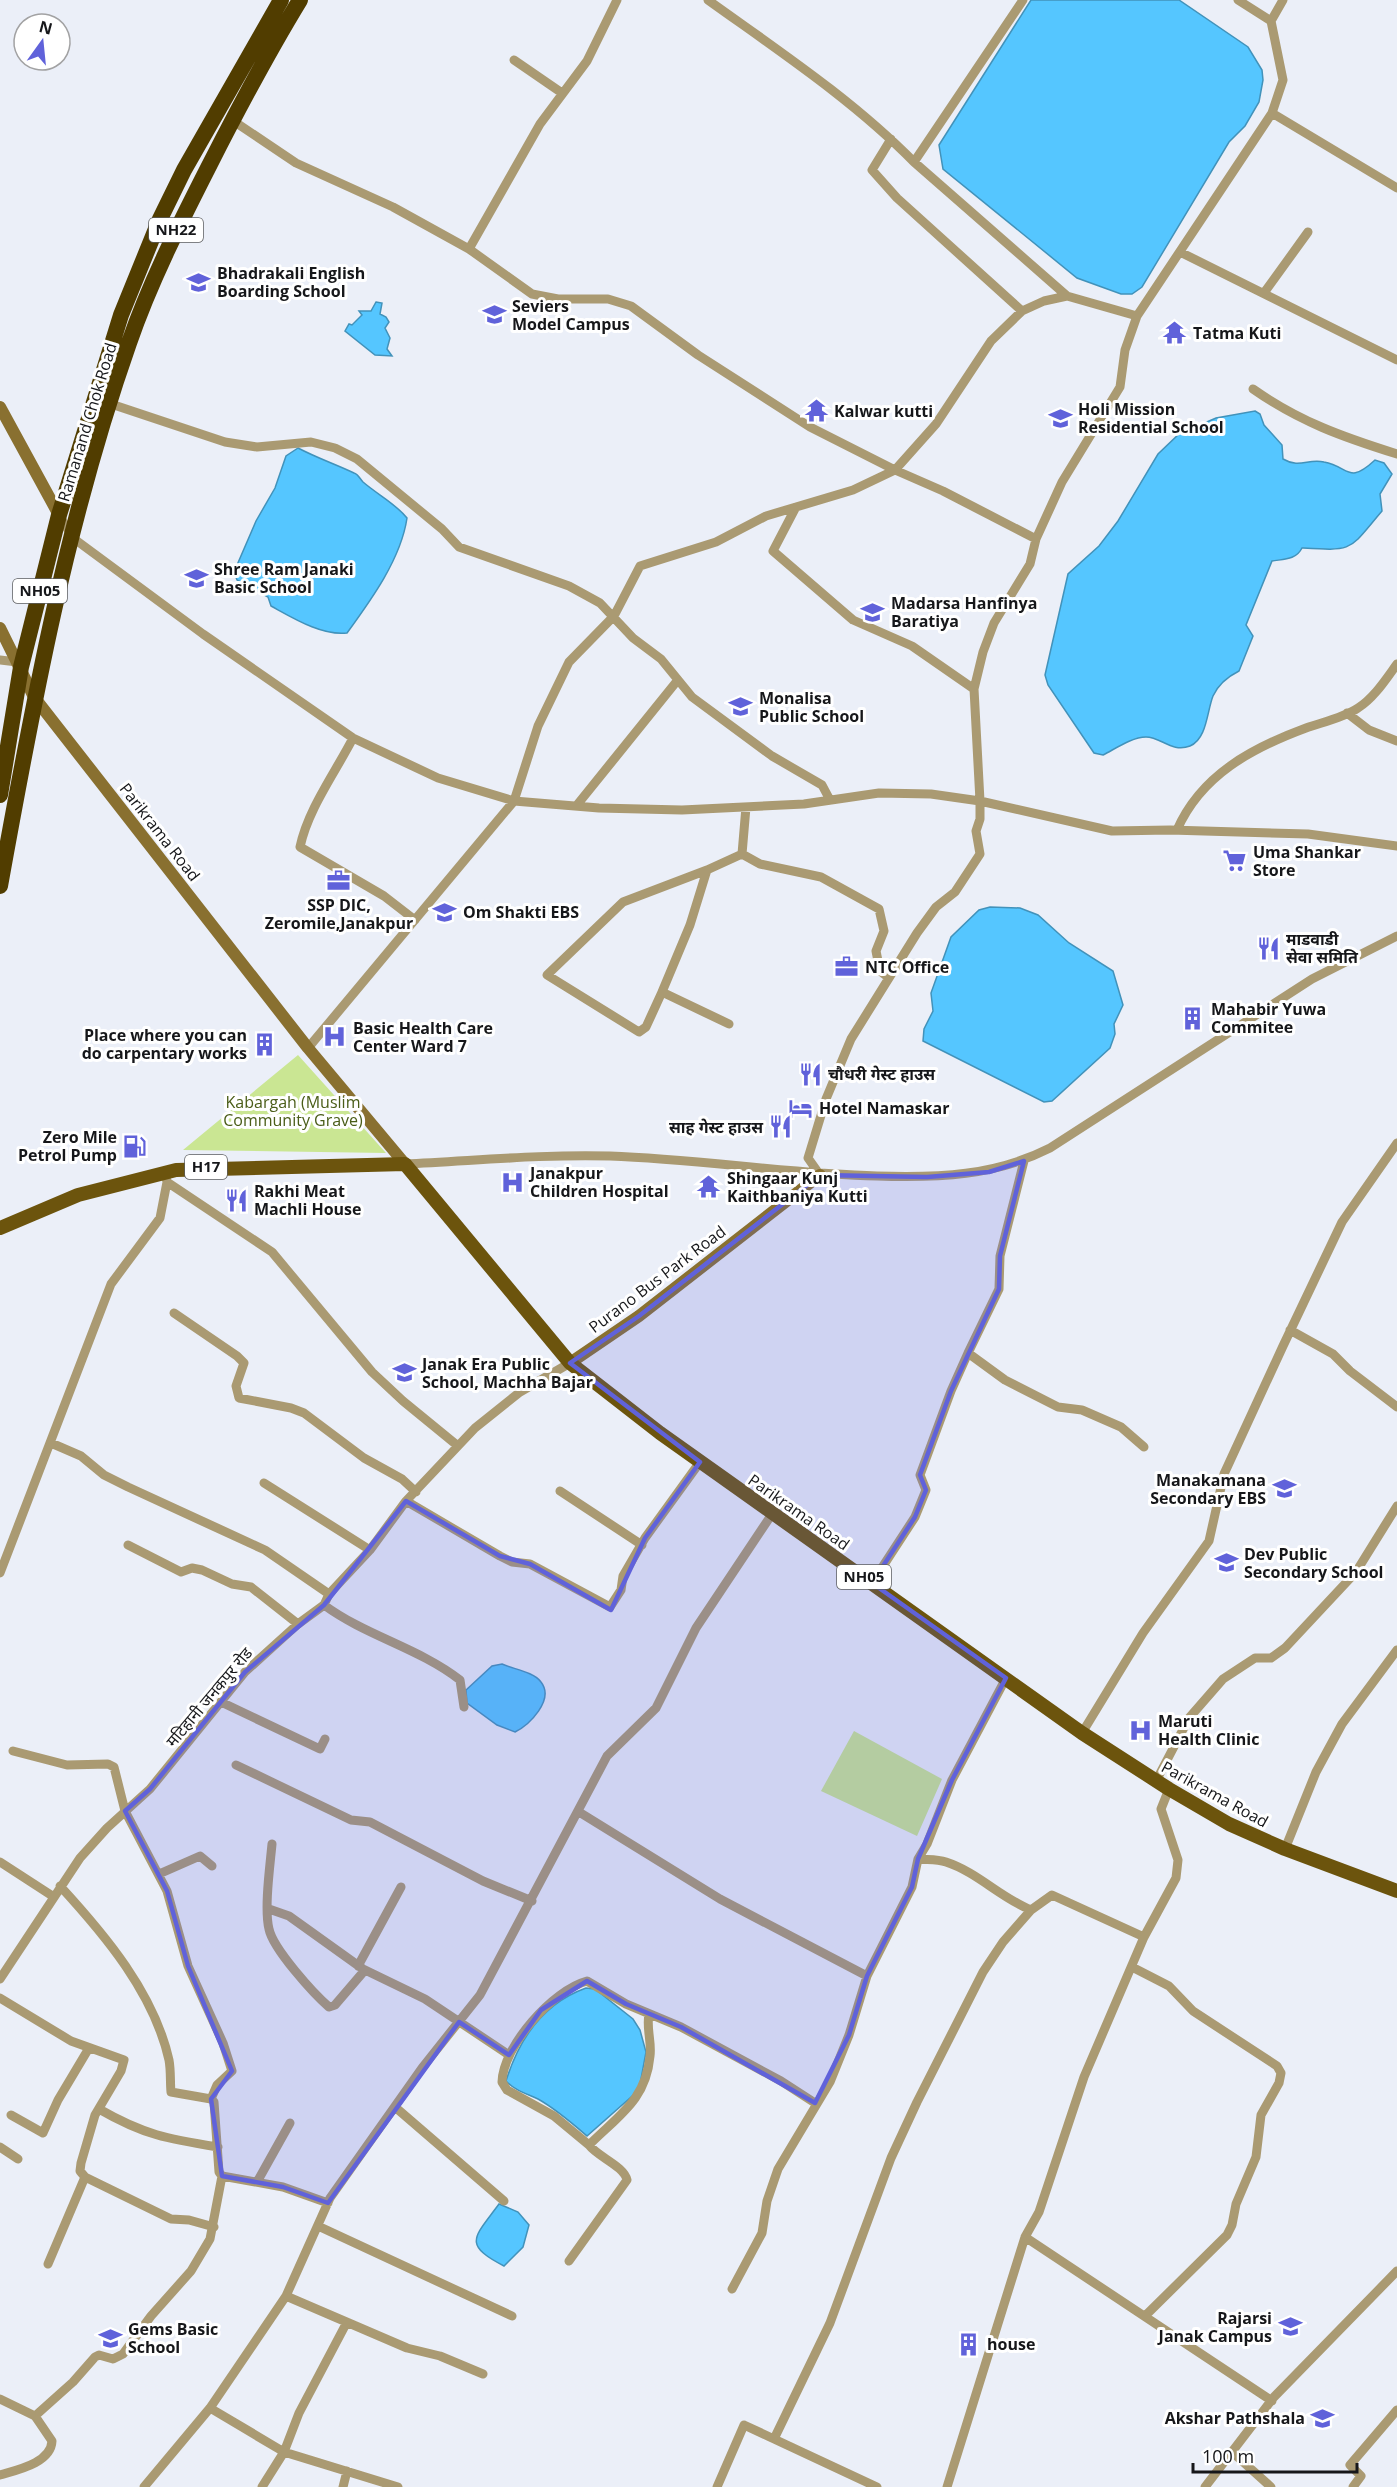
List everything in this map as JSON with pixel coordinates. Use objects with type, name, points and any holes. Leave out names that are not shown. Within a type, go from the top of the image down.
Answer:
[{"type":"highway","name":"Ramanand Chok Road","points":[[0,886],[34,697],[73,538],[121,315],[160,219],[217,108],[281,0]]},
{"type":"highway","name":"Ramanand Chok Road","points":[[0,795],[19,664],[59,515],[102,400],[178,227],[263,60],[300,0]]},
{"type":"main road","name":"H17","points":[[0,1228],[78,1195],[208,1167],[405,1164]]},
{"type":"main road","name":"Parikrama Road","points":[[405,1164],[570,1363],[700,1462],[1082,1733],[1156,1781],[1229,1824],[1285,1850],[1397,1891]]},
{"type":"main road","points":[[0,1215],[16,1221]]},
{"type":"street","points":[[469,249],[540,124],[593,51],[617,0]]},
{"type":"street","points":[[708,0],[806,71],[891,139],[914,162],[1068,296],[1137,316]]},
{"type":"street","points":[[914,162],[1023,0]]},
{"type":"street","points":[[1238,0],[1270,21]]},
{"type":"street","points":[[820,1175],[808,1158],[826,1099],[845,1050],[936,907],[955,892],[980,854],[976,831],[980,819],[980,801],[974,688],[983,652],[994,623],[1030,564],[1036,539],[1062,482],[1120,387],[1125,350],[1137,316],[1272,113],[1282,80],[1270,21],[1283,0]]},
{"type":"street","points":[[514,60],[562,93]]},
{"type":"street","points":[[1272,113],[1397,187]]},
{"type":"street","points":[[232,120],[296,163],[393,207],[469,249],[532,294],[543,298],[608,299],[631,306],[770,403],[810,427],[895,470],[944,491],[1036,539]]},
{"type":"street","points":[[891,139],[872,170],[897,198],[1022,311]]},
{"type":"street","points":[[1264,293],[1308,232]]},
{"type":"street","points":[[1180,252],[1397,360]]},
{"type":"street","points":[[308,1048],[514,801],[538,726],[569,662],[614,616],[640,566],[716,542],[766,516],[853,490],[895,470],[936,424],[991,341],[1022,311],[1044,301],[1068,296]]},
{"type":"street","points":[[1253,389],[1286,412],[1328,432],[1397,454]]},
{"type":"street","points":[[102,400],[225,442],[257,447],[311,442],[334,448],[357,459],[383,479],[459,547],[569,586],[600,603],[633,638],[661,659],[692,698],[726,724],[822,785],[830,800]]},
{"type":"street","points":[[0,407],[73,538],[203,634],[353,738],[438,778],[514,801],[682,810],[746,807],[889,794],[932,794],[980,801],[1112,831],[1178,830],[1308,834],[1397,846]]},
{"type":"street","points":[[796,507],[774,551],[853,620],[912,646],[974,688]]},
{"type":"street","name":"Parikrama Road","points":[[0,628],[34,697],[308,1048]]},
{"type":"street","points":[[0,660],[19,664]]},
{"type":"street","points":[[1178,830],[1185,812],[1202,790],[1245,755],[1273,741],[1347,713],[1369,699],[1397,664]]},
{"type":"street","points":[[577,805],[662,704],[677,681]]},
{"type":"street","points":[[1347,713],[1369,730],[1397,741]]},
{"type":"street","points":[[353,738],[324,791],[302,837],[300,847],[384,896],[415,920]]},
{"type":"street","points":[[742,854],[746,807]]},
{"type":"street","points":[[742,854],[760,864],[821,877],[879,909],[884,931],[876,951],[880,971],[889,978]]},
{"type":"street","points":[[707,870],[690,925],[662,992],[646,1027],[639,1032],[547,975],[623,902],[742,854]]},
{"type":"street","points":[[405,1164],[607,1156],[820,1175],[927,1177],[989,1172],[1024,1161],[1071,1136],[1199,1050],[1312,979],[1397,936]]},
{"type":"street","points":[[662,992],[729,1024]]},
{"type":"street","name":"NH05","points":[[308,1048],[405,1164]]},
{"type":"street","points":[[1082,1733],[1143,1633],[1209,1541],[1224,1474],[1290,1330],[1342,1222],[1397,1143]]},
{"type":"street","points":[[872,1583],[915,1517],[926,1490],[920,1475],[951,1390],[999,1289],[999,1256],[1024,1161]]},
{"type":"street","name":"Purano Bus Park Road","points":[[570,1363],[639,1316],[820,1175]]},
{"type":"street","points":[[0,1573],[111,1284],[160,1218],[166,1177],[272,1252],[372,1372],[458,1446]]},
{"type":"street","points":[[174,1313],[237,1356],[243,1363],[236,1386],[239,1398],[291,1408],[304,1413],[364,1458],[402,1479],[416,1492]]},
{"type":"street","points":[[1290,1330],[1333,1354],[1350,1371],[1397,1407]]},
{"type":"street","points":[[968,1353],[1005,1380],[1058,1407],[1082,1410],[1121,1427],[1144,1447]]},
{"type":"street","name":"मटिहानी जनकपुर रोड","points":[[0,1978],[80,1858],[125,1811],[150,1789],[245,1672],[298,1624],[324,1605],[329,1594],[370,1550],[406,1501],[458,1446],[520,1392],[570,1363]]},
{"type":"street","points":[[51,1443],[81,1456],[104,1475],[265,1550],[329,1594]]},
{"type":"street","points":[[406,1501],[500,1556],[512,1562],[530,1564],[606,1607],[613,1605],[624,1580],[623,1576],[700,1462]]},
{"type":"street","points":[[264,1483],[370,1550]]},
{"type":"street","points":[[560,1491],[642,1545]]},
{"type":"street","points":[[1156,1781],[1189,1718],[1223,1679],[1255,1658],[1271,1658],[1285,1648],[1356,1572],[1397,1506]]},
{"type":"street","points":[[144,2487],[210,2408],[286,2296],[328,2203],[395,2107],[480,1995],[532,1901],[607,1756],[656,1708],[696,1628],[772,1514]]},
{"type":"street","points":[[128,1545],[181,1572],[192,1568],[202,1570],[232,1584],[251,1587],[298,1624]]},
{"type":"street","points":[[324,1605],[378,1638],[441,1666],[460,1680],[464,1707]]},
{"type":"street","points":[[1285,1850],[1316,1772],[1342,1724],[1397,1650]]},
{"type":"street","points":[[732,2289],[762,2233],[766,2201],[778,2169],[815,2103],[830,2082],[849,2035],[867,1976],[912,1887],[918,1859],[927,1844],[952,1780],[1005,1678]]},
{"type":"street","points":[[221,1702],[320,1749],[325,1739]]},
{"type":"street","points":[[13,1751],[67,1765],[111,1765],[114,1767],[125,1811],[159,1874],[171,1903],[188,1965],[223,2043],[232,2071],[217,2085],[211,2099],[216,2112],[219,2172],[222,2176],[214,2227],[204,2251],[191,2271],[151,2316],[123,2355],[113,2358],[99,2355],[95,2357],[73,2382],[35,2416]]},
{"type":"street","points":[[236,1765],[351,1820],[370,1822],[483,1881],[532,1901]]},
{"type":"street","points":[[946,2487],[1025,2237],[1039,2212],[1084,2077],[1144,1937],[1178,1870],[1176,1851],[1162,1817],[1162,1804],[1169,1789]]},
{"type":"street","points":[[579,1812],[720,1899],[867,1976]]},
{"type":"street","points":[[272,1844],[269,1930],[283,1953],[315,1995],[329,2007],[335,2004],[362,1968],[402,1887]]},
{"type":"street","points":[[159,1874],[200,1856],[212,1866]]},
{"type":"street","points":[[918,1859],[944,1861],[956,1866],[1017,1904],[1031,1910]]},
{"type":"street","points":[[0,1862],[54,1897]]},
{"type":"street","points":[[60,1886],[102,1935],[149,2006],[169,2061],[171,2092],[211,2099]]},
{"type":"street","points":[[774,2439],[830,2323],[891,2158],[983,1972],[1003,1942],[1031,1910],[1052,1895],[1144,1937]]},
{"type":"street","points":[[269,1909],[289,1916],[362,1968],[408,1989],[509,2055]]},
{"type":"street","points":[[1132,1967],[1169,1986],[1193,2011],[1277,2066],[1281,2073],[1279,2083],[1261,2115],[1256,2157],[1236,2204],[1232,2225],[1227,2235],[1145,2316]]},
{"type":"street","points":[[568,2261],[627,2180],[624,2174],[554,2116],[507,2090],[502,2082],[502,2073],[509,2055],[541,2010],[579,1983],[592,1982],[613,1997],[681,2027],[781,2081],[815,2103]]},
{"type":"street","points":[[0,1998],[71,2041],[124,2060],[121,2071],[99,2109],[81,2163],[80,2170],[86,2177],[171,2219],[189,2220],[214,2227]]},
{"type":"street","points":[[589,2145],[635,2102],[643,2089],[651,2051],[649,2014]]},
{"type":"street","points":[[11,2115],[43,2133],[58,2100],[89,2048]]},
{"type":"street","points":[[395,2107],[504,2201]]},
{"type":"street","points":[[99,2109],[144,2132],[166,2139],[218,2147]]},
{"type":"street","points":[[257,2182],[290,2123]]},
{"type":"street","points":[[0,2146],[18,2158]]},
{"type":"street","points":[[222,2176],[302,2192],[328,2203]]},
{"type":"street","points":[[48,2264],[86,2177]]},
{"type":"street","points":[[318,2226],[512,2316]]},
{"type":"street","points":[[1025,2237],[1272,2401]]},
{"type":"street","points":[[1205,2487],[1272,2401],[1397,2271]]},
{"type":"street","points":[[286,2296],[407,2348],[440,2356],[483,2374]]},
{"type":"street","points":[[262,2487],[284,2452],[299,2413],[347,2322]]},
{"type":"street","points":[[0,2399],[35,2416],[49,2435],[52,2446],[47,2454],[37,2461],[0,2475]]},
{"type":"street","points":[[210,2408],[284,2452],[398,2487]]},
{"type":"street","points":[[1353,2487],[1361,2476],[1350,2465],[1397,2410]]},
{"type":"street","points":[[717,2487],[741,2426],[749,2426],[877,2487]]},
{"type":"street","points":[[1232,2452],[1271,2487]]},
{"type":"street","points":[[343,2487],[348,2471]]},
{"type":"highlighted area","points":[[1024,1161],[1000,1256],[999,1289],[951,1391],[920,1475],[926,1490],[915,1517],[872,1583],[1006,1678],[952,1780],[918,1859],[912,1887],[867,1976],[849,2035],[815,2103],[681,2027],[626,2004],[587,1981],[541,2010],[509,2055],[459,2022],[328,2203],[283,2187],[222,2176],[211,2099],[232,2071],[188,1966],[167,1891],[125,1811],[150,1789],[245,1672],[324,1605],[406,1501],[500,1556],[530,1564],[611,1610],[645,1538],[700,1462],[570,1363],[639,1316],[820,1175],[927,1177],[989,1172]]},
{"type":"green space","name":"Kabargah (Muslim Community Grave)","points":[[298,1055],[386,1153],[183,1150]]},
{"type":"green space","points":[[854,1731],[942,1779],[917,1836],[821,1791]]},
{"type":"water","points":[[1031,0],[1179,0],[1248,47],[1262,70],[1263,80],[1259,102],[1245,126],[1229,142],[1142,287],[1132,294],[1121,294],[1077,278],[943,169],[939,145]]},
{"type":"water","points":[[376,302],[382,303],[380,314],[389,322],[385,328],[390,338],[387,349],[392,356],[375,355],[345,331],[349,324],[352,325],[362,315],[359,311],[371,311]]},
{"type":"water","points":[[1255,411],[1260,414],[1264,425],[1282,445],[1283,459],[1289,462],[1324,462],[1354,473],[1375,460],[1384,463],[1392,474],[1380,494],[1382,511],[1363,534],[1349,546],[1332,549],[1302,548],[1293,557],[1272,561],[1246,625],[1253,636],[1239,671],[1224,681],[1215,692],[1206,724],[1196,742],[1184,748],[1178,748],[1146,737],[1129,741],[1103,755],[1094,753],[1048,685],[1045,675],[1068,574],[1099,546],[1118,521],[1158,454],[1179,434],[1216,418]]},
{"type":"water","points":[[298,448],[358,475],[363,482],[392,503],[407,518],[392,564],[347,633],[328,632],[289,616],[271,606],[268,597],[237,580],[234,572],[256,521],[275,488],[286,456]]},
{"type":"water","points":[[990,907],[1020,908],[1038,915],[1069,943],[1113,971],[1123,1005],[1114,1024],[1115,1034],[1110,1048],[1052,1101],[1044,1102],[923,1041],[924,1029],[933,1011],[931,993],[951,937],[979,910]]},
{"type":"water","points":[[502,1664],[534,1676],[541,1682],[544,1689],[545,1696],[539,1711],[527,1724],[515,1732],[497,1725],[467,1703],[466,1690],[492,1666]]},
{"type":"water","points":[[586,1988],[595,1989],[633,2019],[640,2030],[646,2052],[639,2090],[587,2136],[551,2107],[517,2090],[506,2081],[518,2051],[535,2024],[558,2003]]},
{"type":"water","points":[[499,2204],[518,2212],[529,2225],[523,2247],[504,2266],[482,2252],[476,2240],[483,2225]]},
{"type":"place","name":"Bhadrakali English Boarding School","points":[[199,282]]},
{"type":"place","name":"Seviers Model Campus","points":[[494,315]]},
{"type":"place","name":"Tatma Kuti","points":[[1175,333]]},
{"type":"place","name":"Kalwar kutti","points":[[816,411]]},
{"type":"place","name":"Holi Mission Residential School","points":[[1060,418]]},
{"type":"place","name":"Shree Ram Janaki Basic School","points":[[196,578]]},
{"type":"place","name":"Madarsa Hanfinya Baratiya","points":[[873,612]]},
{"type":"place","name":"Monalisa Public School","points":[[741,707]]},
{"type":"place","name":"Uma Shankar Store","points":[[1235,861]]},
{"type":"place","name":"SSP DIC, Zeromile,Janakpur","points":[[339,880]]},
{"type":"place","name":"Om Shakti EBS","points":[[445,912]]},
{"type":"place","name":"माडवाडी सेवा समिति","points":[[1268,948]]},
{"type":"place","name":"NTC Office","points":[[847,967]]},
{"type":"place","name":"Mahabir Yuwa Commitee","points":[[1193,1018]]},
{"type":"place","name":"Basic Health Care Center Ward 7","points":[[335,1037]]},
{"type":"place","name":"Place where you can do carpentary works","points":[[265,1044]]},
{"type":"place","name":"चौधरी गेस्ट हाउस","points":[[810,1074]]},
{"type":"place","name":"Hotel Namaskar","points":[[801,1108]]},
{"type":"place","name":"साह गेस्ट हाउस","points":[[781,1127]]},
{"type":"place","name":"Zero Mile Petrol Pump","points":[[135,1146]]},
{"type":"place","name":"Janakpur Children Hospital","points":[[512,1182]]},
{"type":"place","name":"Shingaar Kunj Kaithbaniya Kutti","points":[[709,1187]]},
{"type":"place","name":"Rakhi Meat Machli House","points":[[236,1200]]},
{"type":"place","name":"Janak Era Public School, Machha Bajar","points":[[404,1373]]},
{"type":"place","name":"Manakamana Secondary EBS","points":[[1284,1489]]},
{"type":"place","name":"Dev Public Secondary School","points":[[1226,1563]]},
{"type":"place","name":"Maruti Health Clinic","points":[[1140,1730]]},
{"type":"place","name":"Rajarsi Janak Campus","points":[[1290,2327]]},
{"type":"place","name":"Gems Basic School","points":[[110,2338]]},
{"type":"place","name":"house","points":[[969,2344]]},
{"type":"place","name":"Akshar Pathshala","points":[[1323,2418]]}]
